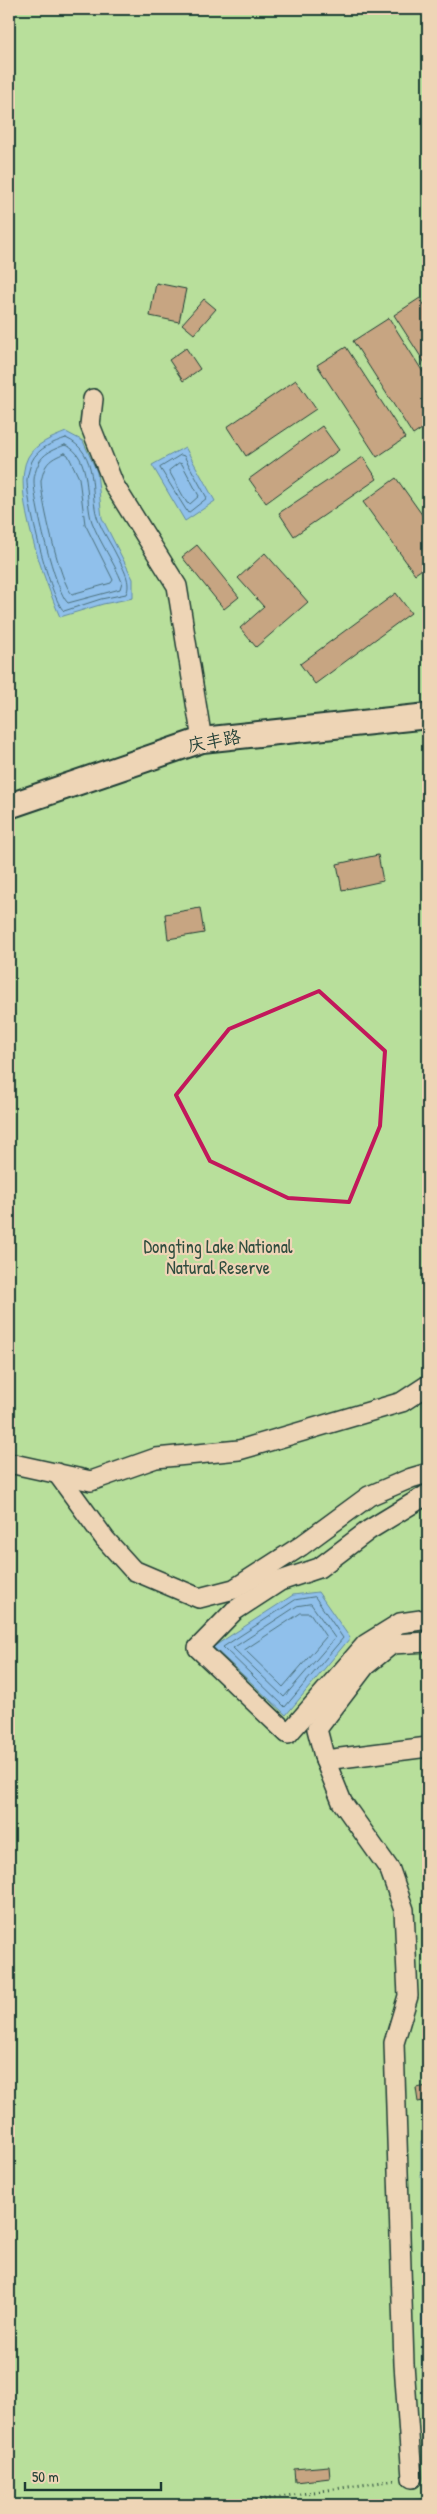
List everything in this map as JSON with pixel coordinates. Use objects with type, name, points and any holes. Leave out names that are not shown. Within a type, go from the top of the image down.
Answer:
[{"type":"street","points":[[93,399],[90,425],[114,485],[177,586],[202,740]]},
{"type":"street","name":"庆丰路","points":[[9,806],[202,740],[428,716]]},
{"type":"street","points":[[9,1463],[91,1481],[156,1458],[239,1450],[402,1402],[428,1385]]},
{"type":"street","points":[[57,1473],[105,1540],[134,1570],[199,1598],[234,1589],[301,1546],[369,1496],[411,1478],[428,1473]]},
{"type":"street","points":[[428,1494],[369,1530],[319,1568],[280,1581],[234,1611],[198,1648],[288,1734],[366,1644],[400,1622],[428,1619]]},
{"type":"street","points":[[412,2478],[404,2364],[394,2043],[408,1996],[404,1910],[390,1870],[342,1802],[325,1760],[317,1729],[366,1666],[392,1644],[428,1642]]},
{"type":"street","points":[[325,1760],[428,1747]]},
{"type":"path","points":[[225,2505],[412,2478]]},
{"type":"highlighted area","points":[[319,991],[385,1051],[380,1126],[349,1202],[288,1198],[210,1161],[176,1095],[229,1029]]},
{"type":"green space","name":"Dongting Lake National Natural Reserve","points":[[9,9],[428,9],[428,2505],[9,2505]]},
{"type":"water","points":[[66,432],[83,441],[97,472],[102,518],[133,579],[133,598],[103,604],[60,617],[39,561],[23,491],[24,472],[31,452],[45,441]]},
{"type":"water","points":[[185,447],[215,501],[185,521],[152,465]]},
{"type":"water","points":[[318,1592],[350,1638],[286,1715],[213,1647],[293,1595]]},
{"type":"water","points":[[428,2140],[428,2410],[422,2410],[421,2141]]},
{"type":"building","points":[[156,283],[186,289],[179,322],[150,316]]},
{"type":"building","points":[[420,298],[428,311],[428,368],[394,315]]},
{"type":"building","points":[[204,299],[216,309],[194,334],[182,324]]},
{"type":"building","points":[[389,318],[428,380],[428,425],[413,435],[353,341]]},
{"type":"building","points":[[346,347],[405,438],[377,457],[317,365]]},
{"type":"building","points":[[186,348],[200,369],[183,381],[169,360]]},
{"type":"building","points":[[296,380],[316,409],[246,456],[227,427]]},
{"type":"building","points":[[322,426],[339,450],[266,503],[249,479]]},
{"type":"building","points":[[363,457],[377,479],[294,536],[279,513]]},
{"type":"building","points":[[396,478],[428,523],[428,565],[415,574],[363,502]]},
{"type":"building","points":[[197,545],[239,597],[224,609],[182,557]]},
{"type":"building","points":[[265,553],[308,602],[256,647],[240,628],[264,607],[238,578]]},
{"type":"building","points":[[396,593],[411,613],[315,684],[300,664]]},
{"type":"building","points":[[378,855],[383,881],[342,890],[337,864]]},
{"type":"building","points":[[200,908],[204,933],[168,939],[165,914]]},
{"type":"building","points":[[428,2086],[428,2100],[418,2102],[416,2088]]},
{"type":"building","points":[[329,2466],[330,2478],[295,2482],[294,2469]]},
{"type":"building","points":[[422,2499],[423,2505],[386,2505]]}]
